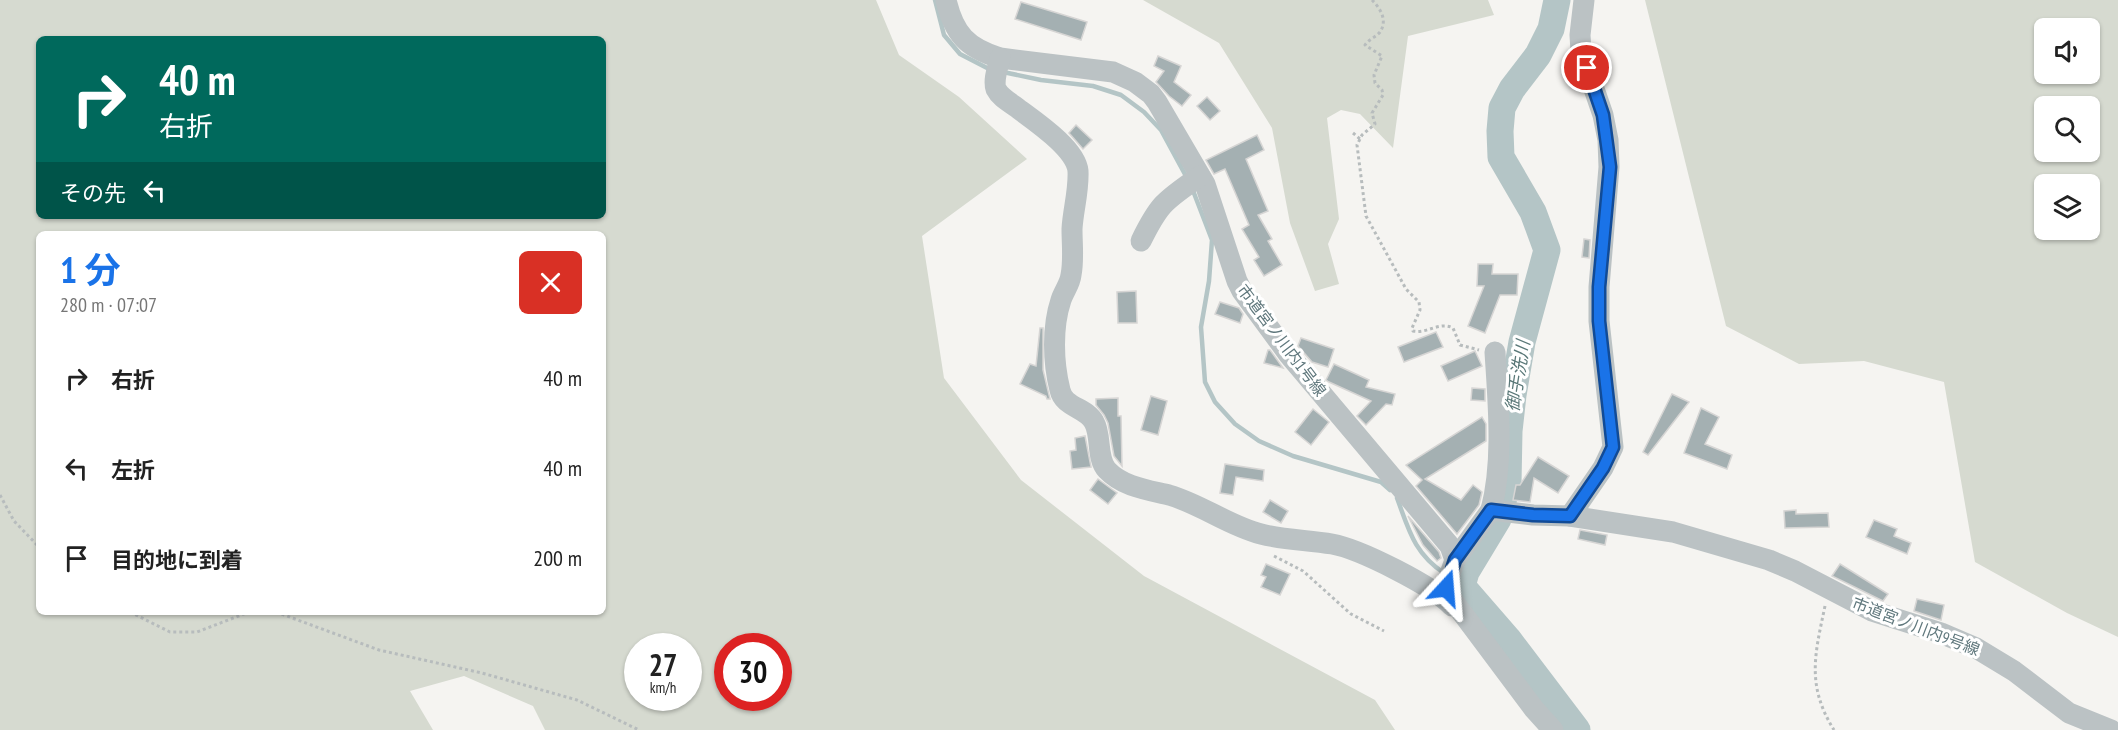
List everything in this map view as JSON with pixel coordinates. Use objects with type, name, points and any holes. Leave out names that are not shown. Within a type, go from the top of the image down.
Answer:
[{"type":"street","name":"市道宮ノ川内1号線","points":[[946,0],[960,36],[999,65],[1101,69],[1135,82],[1158,102],[1192,181],[1210,197],[1242,291],[1289,355],[1450,546],[1452,569],[1446,588],[1448,594],[1534,709],[1553,730]]},
{"type":"street","points":[[1570,516],[1603,468],[1613,447],[1600,333],[1599,287],[1610,167],[1603,115],[1581,51],[1580,35],[1584,0]]},
{"type":"street","points":[[999,65],[997,90],[1002,97],[1053,137],[1075,160],[1078,170],[1072,228],[1073,267],[1057,318],[1055,364],[1065,402],[1086,413],[1096,426],[1103,465],[1107,470],[1126,483],[1179,499],[1259,534],[1289,540],[1331,544],[1357,552],[1440,594],[1472,624]]},
{"type":"street","points":[[1141,241],[1158,208],[1192,181]]},
{"type":"street","points":[[1452,569],[1497,510],[1498,418],[1495,352]]},
{"type":"street","name":"市道宮ノ川内9号線","points":[[1497,510],[1533,515],[1570,516],[1673,532],[1769,561],[1795,571],[1872,611],[1941,633],[1976,648],[2014,671],[2069,713],[2110,730]]},
{"type":"path","points":[[1372,0],[1380,8],[1383,17],[1382,25],[1381,31],[1365,45],[1382,56],[1374,75],[1375,83],[1382,90],[1383,95],[1371,113],[1375,124],[1362,135],[1357,145],[1366,216],[1406,289],[1419,302],[1420,310],[1412,328],[1413,331],[1419,333],[1449,326],[1454,328],[1460,345],[1495,352]]},
{"type":"path","points":[[1353,133],[1360,139]]},
{"type":"path","points":[[0,495],[14,521],[36,544]]},
{"type":"path","points":[[1270,554],[1303,572],[1351,614],[1384,631]]},
{"type":"path","points":[[1828,589],[1816,644],[1814,667],[1819,702],[1834,730]]},
{"type":"path","points":[[136,615],[170,632],[197,632],[241,615]]},
{"type":"path","points":[[284,615],[379,650],[482,673],[578,700],[639,730]]},
{"type":"shaded area","points":[[0,0],[876,0],[899,55],[959,97],[1027,159],[922,236],[944,378],[1021,480],[1144,576],[1375,700],[1395,730],[545,730],[533,706],[464,676],[410,691],[433,730],[0,730]]},
{"type":"shaded area","points":[[1143,0],[1488,0],[1494,15],[1408,36],[1393,148],[1360,114],[1341,110],[1327,118],[1339,219],[1328,244],[1339,284],[1315,291],[1290,223],[1272,128],[1219,43]]},
{"type":"shaded area","points":[[1645,0],[2118,0],[2118,637],[2067,613],[1975,562],[1944,382],[1864,361],[1799,364],[1726,326]]},
{"type":"building","points":[[1021,2],[1087,22],[1081,40],[1015,19]]},
{"type":"building","points":[[1158,56],[1181,66],[1174,82],[1191,95],[1182,106],[1156,82],[1164,71],[1154,66]]},
{"type":"building","points":[[1207,97],[1220,111],[1210,120],[1197,106]]},
{"type":"building","points":[[1076,125],[1092,140],[1083,149],[1069,133]]},
{"type":"building","points":[[1257,135],[1264,150],[1246,159],[1268,211],[1258,215],[1272,239],[1268,241],[1282,265],[1264,276],[1254,260],[1259,257],[1242,229],[1249,225],[1225,169],[1214,174],[1206,160]]},
{"type":"building","points":[[1584,239],[1590,240],[1589,258],[1582,257]]},
{"type":"building","points":[[1478,264],[1493,264],[1492,274],[1518,274],[1517,295],[1500,295],[1485,333],[1468,326],[1484,286],[1477,286]]},
{"type":"building","points":[[1136,291],[1137,323],[1118,323],[1117,292]]},
{"type":"building","points":[[1220,302],[1239,308],[1243,314],[1240,323],[1215,314]]},
{"type":"building","points":[[1040,328],[1043,328],[1043,370],[1050,399],[1020,384],[1030,364],[1036,366]]},
{"type":"building","points":[[1436,332],[1443,347],[1404,362],[1398,347]]},
{"type":"building","points":[[1301,338],[1334,349],[1328,367],[1312,362],[1298,346]]},
{"type":"building","points":[[1268,350],[1270,350],[1283,368],[1264,363]]},
{"type":"building","points":[[1475,351],[1482,366],[1448,381],[1441,366]]},
{"type":"building","points":[[1334,364],[1369,380],[1366,387],[1395,394],[1392,405],[1386,404],[1366,425],[1357,416],[1371,401],[1326,380]]},
{"type":"building","points":[[1472,388],[1485,389],[1485,401],[1471,400]]},
{"type":"building","points":[[1672,394],[1689,402],[1648,455],[1643,452]]},
{"type":"building","points":[[1151,396],[1167,401],[1158,435],[1141,430]]},
{"type":"building","points":[[1118,398],[1118,416],[1121,416],[1122,466],[1114,456],[1108,423],[1096,405],[1096,399]]},
{"type":"building","points":[[1701,408],[1719,417],[1705,444],[1732,455],[1727,469],[1684,453]]},
{"type":"building","points":[[1313,409],[1329,422],[1311,445],[1295,432]]},
{"type":"building","points":[[1482,417],[1486,424],[1486,441],[1425,479],[1461,500],[1473,485],[1482,492],[1479,505],[1457,534],[1416,486],[1422,480],[1406,465]]},
{"type":"building","points":[[1085,436],[1091,467],[1072,469],[1070,451],[1076,450],[1075,438]]},
{"type":"building","points":[[1538,457],[1569,476],[1558,493],[1534,478],[1530,502],[1513,500],[1516,485],[1520,485]]},
{"type":"building","points":[[1225,464],[1264,470],[1263,481],[1236,477],[1233,495],[1220,493]]},
{"type":"building","points":[[1098,479],[1117,493],[1108,504],[1090,490]]},
{"type":"building","points":[[1270,500],[1288,511],[1281,523],[1263,512]]},
{"type":"building","points":[[1796,510],[1796,514],[1828,513],[1829,527],[1785,528],[1784,511]]},
{"type":"building","points":[[1408,516],[1439,552],[1441,558],[1437,561],[1423,545]]},
{"type":"building","points":[[1874,520],[1897,529],[1894,536],[1911,543],[1907,554],[1866,537]]},
{"type":"building","points":[[1580,530],[1607,535],[1605,545],[1578,539]]},
{"type":"building","points":[[1266,564],[1290,574],[1280,595],[1261,587],[1266,577],[1261,575]]},
{"type":"building","points":[[1840,564],[1888,594],[1883,601],[1832,576]]},
{"type":"building","points":[[1917,599],[1944,605],[1941,620],[1914,611]]},
{"type":"waterway","points":[[935,0],[944,35],[960,54],[991,70]]},
{"type":"waterway","name":"御手洗川","points":[[1557,0],[1551,29],[1538,55],[1512,89],[1502,108],[1501,157],[1533,212],[1547,250],[1522,342],[1513,395],[1509,431],[1508,483],[1498,519],[1466,572],[1462,586],[1508,639],[1577,730]]},
{"type":"waterway","points":[[1003,72],[1041,80],[1093,86],[1121,95],[1144,112],[1161,130],[1187,178]]},
{"type":"waterway","points":[[1192,188],[1212,240],[1209,281],[1201,327],[1205,382],[1215,402],[1235,424],[1259,441],[1293,456],[1381,482],[1390,490]]},
{"type":"waterway","points":[[1397,498],[1409,531],[1419,549],[1444,573]]},
{"type":"waterway","points":[[1453,580],[1462,586]]},
{"type":"route","points":[[1446,588],[1455,560],[1491,510],[1545,516],[1558,514],[1570,516],[1610,457],[1613,447],[1599,321],[1599,287],[1610,167],[1603,115],[1587,68]]}]
